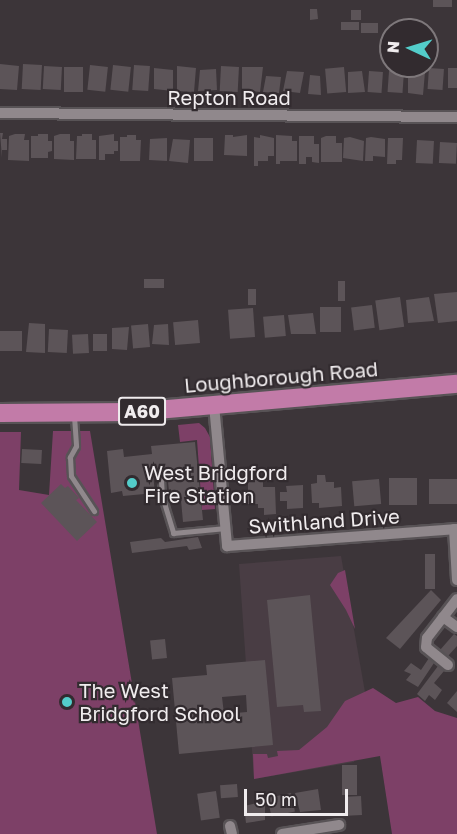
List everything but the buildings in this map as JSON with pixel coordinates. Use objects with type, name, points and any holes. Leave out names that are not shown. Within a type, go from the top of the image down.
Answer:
[{"type":"main road","name":"Loughborough Road","points":[[0,413],[134,415],[214,405],[457,384]]},
{"type":"street","name":"Repton Road","points":[[0,114],[457,117]]},
{"type":"street","name":"Swithland Drive","points":[[214,405],[227,546],[455,529]]},
{"type":"street","points":[[455,529],[457,580]]},
{"type":"street","points":[[447,665],[426,647],[427,638],[457,599]]},
{"type":"street","points":[[444,617],[457,627]]},
{"type":"street","points":[[282,834],[316,831],[339,825]]},
{"type":"lane","points":[[74,414],[76,447],[70,457],[71,476],[94,511]]},
{"type":"lane","points":[[161,479],[162,496],[174,533],[226,528]]},
{"type":"shaded area","points":[[199,423],[210,437],[215,509],[202,510],[197,440],[180,442],[178,425]]},
{"type":"shaded area","name":"The West Bridgford School","points":[[53,431],[90,431],[157,834],[0,834],[0,432],[21,432],[19,490],[49,495]]},
{"type":"shaded area","points":[[341,556],[365,692],[354,762],[254,779],[239,564]]},
{"type":"shaded area","points":[[345,570],[355,629],[330,585],[338,573]]},
{"type":"shaded area","points":[[373,688],[396,703],[418,697],[435,711],[457,718],[457,834],[392,834],[380,756],[254,779],[253,754],[267,754],[268,758],[278,756],[277,751],[299,750],[327,727],[345,701]]},
{"type":"place","name":"West Bridgford Fire Station","points":[[132,483]]},
{"type":"place","name":"The West Bridgford School","points":[[67,702]]}]
